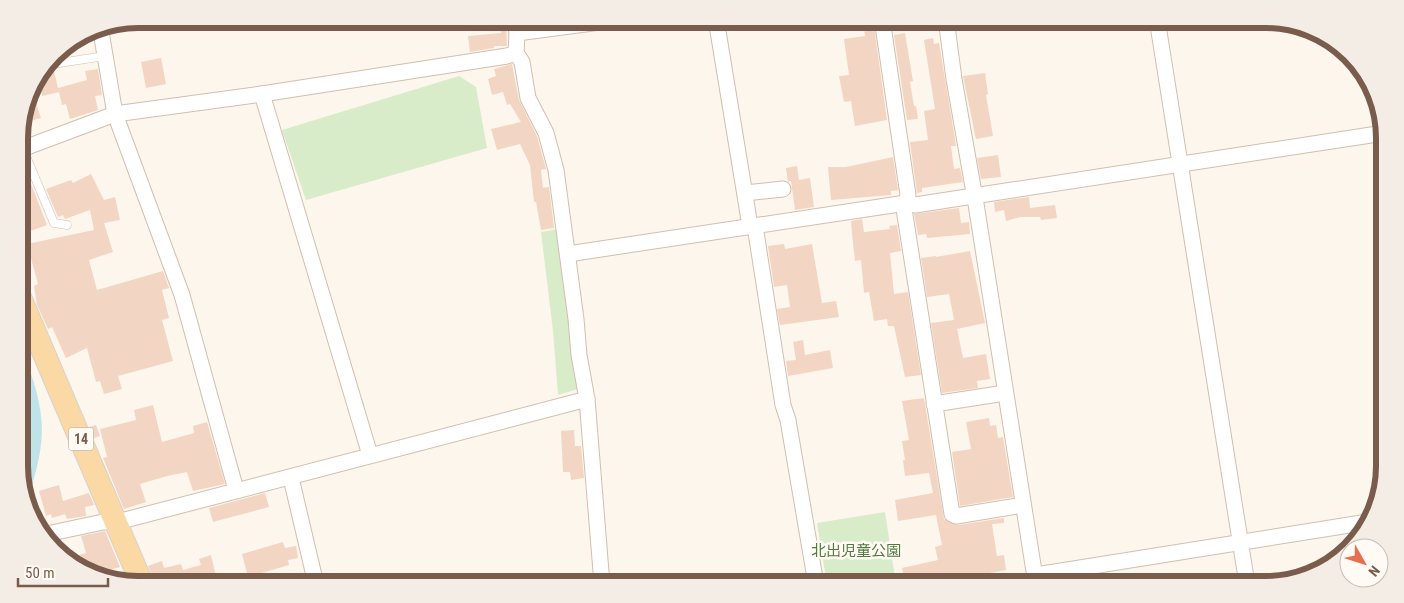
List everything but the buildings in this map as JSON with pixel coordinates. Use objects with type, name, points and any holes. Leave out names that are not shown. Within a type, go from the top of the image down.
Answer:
[{"type":"main road","name":"14","points":[[28,316],[139,576]]},
{"type":"street","points":[[516,28],[516,53],[522,62],[528,98],[546,133],[551,152],[568,254],[576,319],[576,336],[587,399],[601,576]]},
{"type":"street","points":[[718,28],[745,193],[753,226],[783,406],[788,420],[815,575]]},
{"type":"street","points":[[883,28],[908,194],[904,208],[954,522],[1023,505]]},
{"type":"street","points":[[947,28],[1035,575]]},
{"type":"street","points":[[1159,28],[1246,575]]},
{"type":"street","points":[[101,33],[115,114],[182,295],[236,490]]},
{"type":"street","points":[[28,147],[115,114],[262,94],[498,58],[516,53]]},
{"type":"street","points":[[262,94],[370,455]]},
{"type":"street","points":[[568,254],[906,203],[915,205],[1181,160],[1376,134]]},
{"type":"street","points":[[745,193],[783,189]]},
{"type":"street","points":[[934,404],[1005,393]]},
{"type":"street","points":[[50,533],[115,520],[125,520],[587,399]]},
{"type":"street","points":[[291,478],[314,576]]},
{"type":"street","points":[[1056,575],[1240,541],[1361,523]]},
{"type":"lane","points":[[56,64],[105,56]]},
{"type":"lane","points":[[28,165],[54,223],[67,224]]},
{"type":"green space","points":[[459,76],[476,87],[487,148],[306,200],[282,130]]},
{"type":"green space","points":[[558,229],[578,389],[558,395],[553,331],[541,232]]},
{"type":"green space","name":"北出児童公園","points":[[885,512],[895,575],[826,575],[817,523]]},
{"type":"waterway","points":[[28,403],[31,416],[31,442],[28,460]]}]
